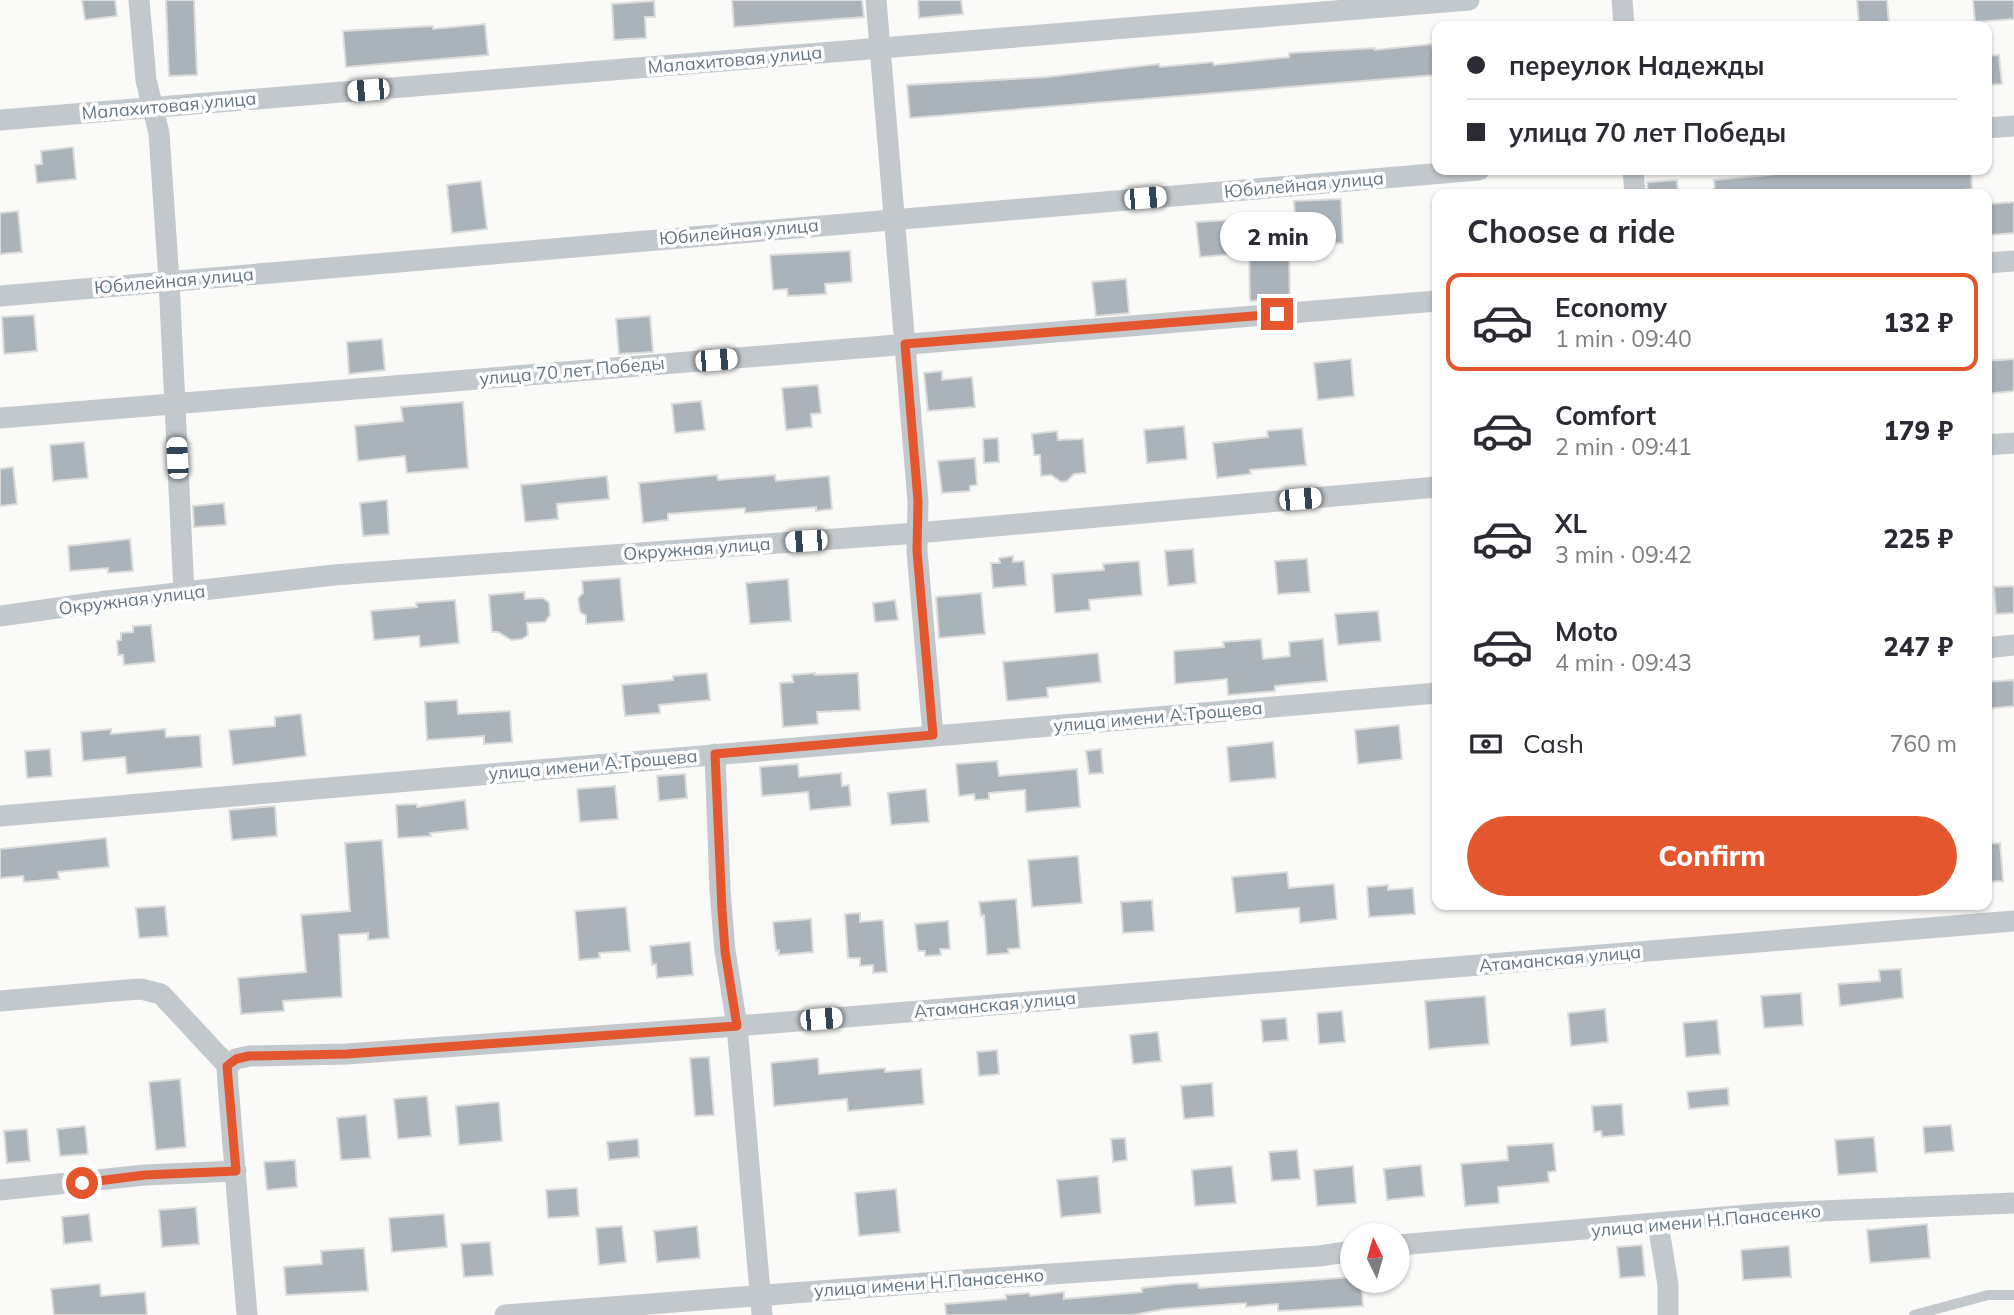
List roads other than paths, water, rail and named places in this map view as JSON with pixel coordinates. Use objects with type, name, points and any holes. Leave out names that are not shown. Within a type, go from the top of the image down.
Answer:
[{"type":"street","points":[[139,0],[146,80],[159,133],[184,592]]},
{"type":"street","points":[[876,0],[918,501],[917,533],[933,735]]},
{"type":"street","name":"Малахитовая улица","points":[[0,120],[1469,0]]},
{"type":"street","points":[[1622,0],[1623,21]]},
{"type":"street","points":[[1992,128],[2014,126]]},
{"type":"street","name":"Юбилейная улица","points":[[0,296],[1432,174]]},
{"type":"street","points":[[1992,263],[2014,261]]},
{"type":"street","name":"улица 70 лет Победы","points":[[0,418],[1432,300]]},
{"type":"street","points":[[1992,445],[2014,443]]},
{"type":"street","name":"Окружная улица","points":[[0,616],[334,575],[917,533],[1432,487]]},
{"type":"street","points":[[1992,647],[2014,645]]},
{"type":"street","name":"улица имени А.Трощева","points":[[0,816],[1432,694]]},
{"type":"street","points":[[715,754],[724,939],[737,1026],[761,1306]]},
{"type":"street","name":"Атаманская улица","points":[[227,1066],[236,1059],[249,1056],[347,1054],[737,1026],[2014,921]]},
{"type":"street","points":[[0,1001],[141,989],[161,995],[173,1004],[227,1066],[247,1315]]},
{"type":"street","points":[[0,1191],[145,1175],[236,1171]]},
{"type":"street","name":"улица имени Н.Панасенко","points":[[1410,1244],[1771,1213],[2014,1203]]},
{"type":"street","points":[[1658,1224],[1668,1285],[1668,1315]]},
{"type":"street","name":"улица имени Н.Панасенко","points":[[505,1315],[761,1306],[977,1279],[1340,1253]]},
{"type":"lane","points":[[1914,1315],[1988,1296],[2014,1295]]}]
